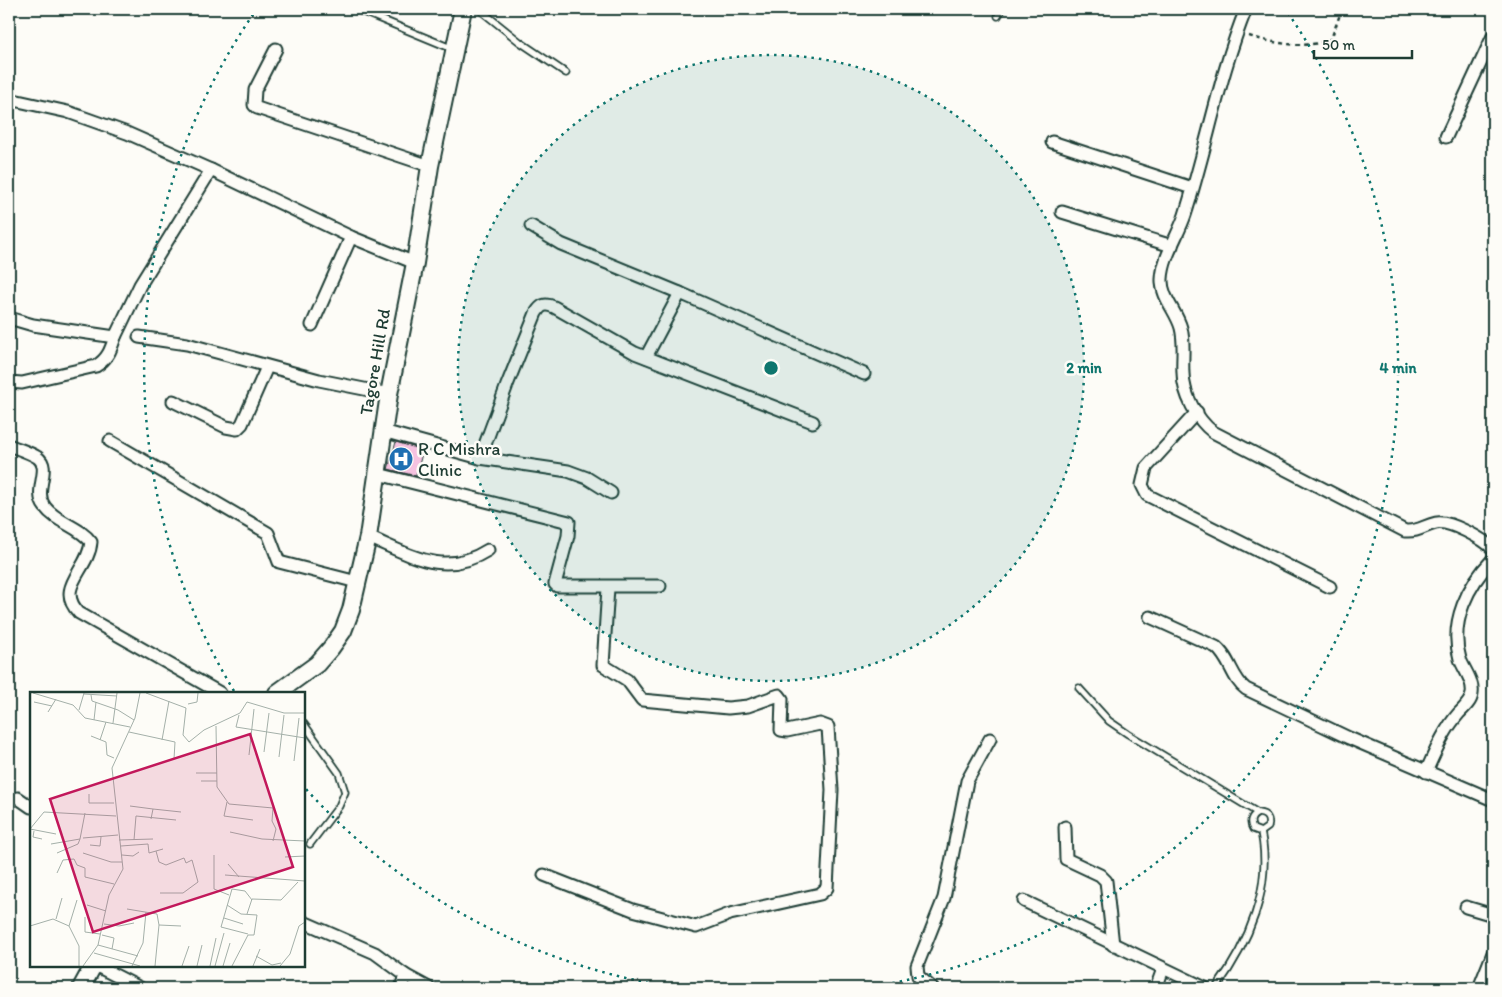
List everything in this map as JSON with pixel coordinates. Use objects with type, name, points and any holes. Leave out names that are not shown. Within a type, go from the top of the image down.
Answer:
[{"type":"main road","name":"Tagore Hill Rd","points":[[280,692],[316,664],[343,631],[357,582],[368,537],[389,394],[430,166],[453,49],[463,9]]},
{"type":"main road","points":[[81,988],[92,967]]},
{"type":"street","points":[[1246,9],[1237,32],[1185,215],[1164,270],[1163,288],[1181,327],[1185,389],[1203,423],[1213,432],[1405,531],[1419,531],[1437,522],[1444,522],[1455,526],[1493,549]]},
{"type":"street","points":[[1446,137],[1493,36]]},
{"type":"street","points":[[276,49],[253,96],[254,105],[257,108],[430,166]]},
{"type":"street","points":[[9,99],[84,117],[127,133],[211,170],[351,238],[414,263]]},
{"type":"street","points":[[1052,142],[1192,188]]},
{"type":"street","points":[[9,382],[22,383],[96,366],[103,362],[109,355],[115,337],[140,285],[211,170]]},
{"type":"street","points":[[1062,212],[1172,246]]},
{"type":"street","points":[[531,226],[561,244],[680,293],[864,374]]},
{"type":"street","points":[[312,325],[351,238]]},
{"type":"street","points":[[646,357],[680,293]]},
{"type":"street","points":[[480,458],[507,385],[536,314],[542,306],[554,307],[646,357],[813,422]]},
{"type":"street","points":[[9,318],[32,324],[115,337]]},
{"type":"street","points":[[139,337],[187,344],[267,367],[389,394]]},
{"type":"street","points":[[173,401],[226,427],[236,429],[242,424],[267,367]]},
{"type":"street","points":[[1195,409],[1146,468],[1142,485],[1147,495],[1330,587]]},
{"type":"street","points":[[383,431],[480,458],[568,471],[587,478],[611,493]]},
{"type":"street","points":[[110,441],[268,533],[279,562],[357,582]]},
{"type":"street","points":[[9,445],[36,456],[42,461],[44,471],[40,496],[44,505],[52,515],[86,536],[91,542],[90,553],[71,586],[69,595],[71,604],[79,613],[218,692]]},
{"type":"street","points":[[378,474],[567,521],[570,526],[555,585],[608,588],[660,586]]},
{"type":"street","points":[[368,537],[428,562],[438,564],[449,564],[474,559],[488,550]]},
{"type":"street","points":[[1426,772],[1452,722],[1471,699],[1472,688],[1459,652],[1457,632],[1470,588],[1478,575],[1493,559]]},
{"type":"street","points":[[544,875],[633,910],[696,927],[730,914],[820,894],[826,888],[832,790],[828,727],[820,724],[787,731],[781,730],[782,699],[778,695],[748,706],[728,708],[642,700],[627,680],[603,665],[608,588]]},
{"type":"street","points":[[1150,617],[1216,647],[1224,655],[1241,685],[1246,689],[1426,772],[1493,800]]},
{"type":"street","points":[[932,988],[920,979],[916,970],[944,898],[967,781],[990,739]]},
{"type":"street","points":[[18,798],[30,807]]},
{"type":"street","points":[[1065,828],[1066,859],[1100,875],[1106,881],[1113,945]]},
{"type":"street","points":[[1024,901],[1163,970],[1205,988]]},
{"type":"street","points":[[1466,907],[1493,915]]},
{"type":"street","points":[[305,922],[375,953],[405,975],[429,988]]},
{"type":"street","points":[[1479,988],[1493,954]]},
{"type":"street","points":[[99,967],[140,988]]},
{"type":"street","points":[[1156,988],[1163,970]]},
{"type":"street","points":[[401,988],[405,975]]},
{"type":"lane","points":[[356,9],[453,49]]},
{"type":"lane","points":[[479,9],[566,73]]},
{"type":"lane","points":[[998,16],[1002,9]]},
{"type":"lane","points":[[1079,688],[1109,721],[1258,813],[1263,813],[1269,819],[1268,827],[1261,832]]},
{"type":"lane","points":[[305,725],[339,773],[345,792],[339,806],[310,844]]},
{"type":"lane","points":[[1258,813],[1250,822],[1253,829],[1261,832]]},
{"type":"lane","points":[[1216,988],[1243,948],[1255,918],[1265,857],[1261,832]]},
{"type":"path","points":[[1237,32],[1251,37],[1283,42],[1320,44],[1331,39],[1342,9]]},
{"type":"building","points":[[396,442],[423,450],[416,476],[388,469]]},
{"type":"place","name":"R C Mishra Clinic","points":[[401,459]]}]
